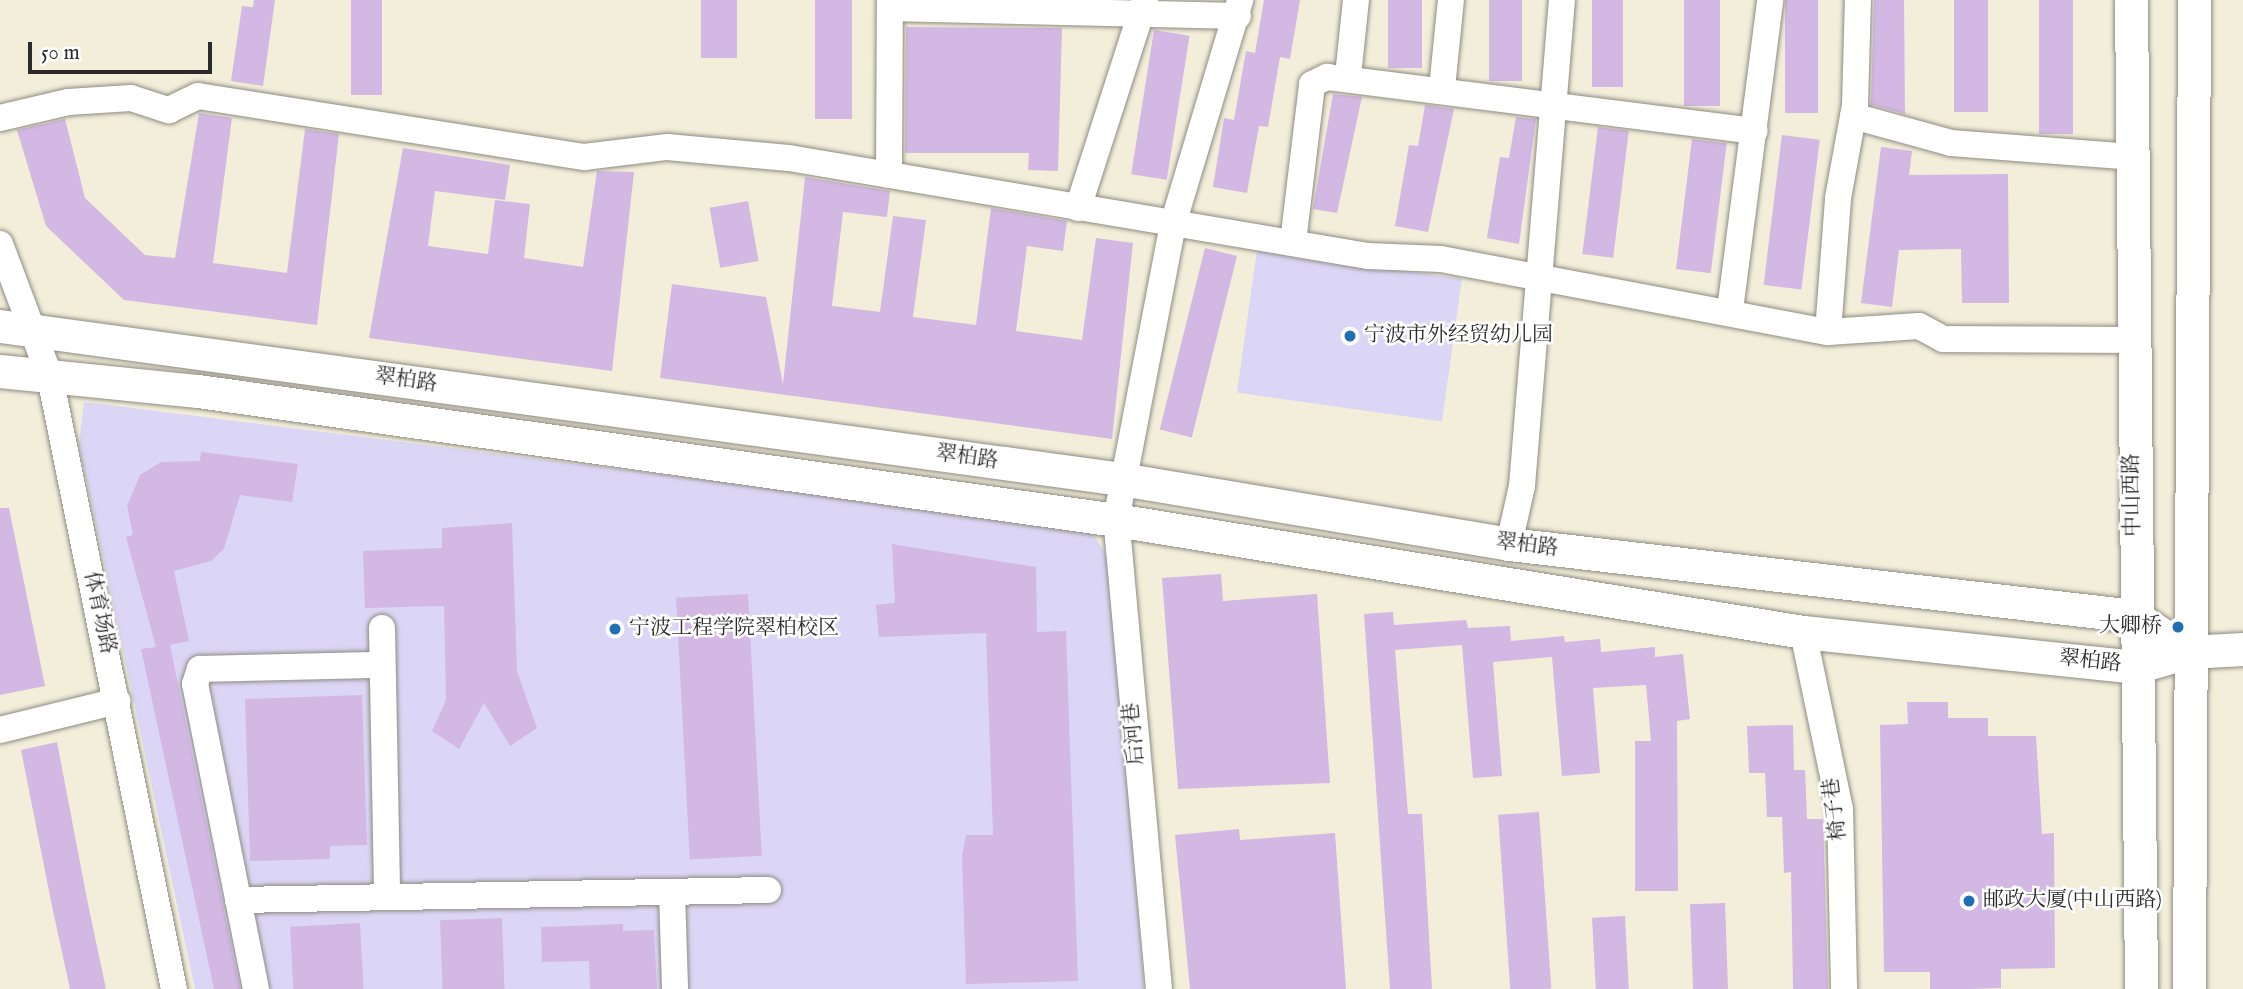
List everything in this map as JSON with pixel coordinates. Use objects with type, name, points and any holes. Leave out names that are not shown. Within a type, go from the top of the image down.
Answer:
[{"type":"main road","name":"中山西路","points":[[2132,0],[2131,340],[2141,989]]},
{"type":"main road","points":[[2189,989],[2188,652],[2194,0]]},
{"type":"main road","name":"翠柏路","points":[[16,328],[1121,479],[1509,544],[2134,616],[2188,652]]},
{"type":"main road","name":"翠柏路","points":[[0,371],[198,391],[1116,520],[1803,632],[2135,667],[2188,652]]},
{"type":"main road","points":[[2188,652],[2238,650]]},
{"type":"street","points":[[1348,76],[1356,0]]},
{"type":"street","points":[[1442,88],[1451,0]]},
{"type":"street","points":[[1509,544],[1522,486],[1562,0]]},
{"type":"street","points":[[1730,310],[1770,0]]},
{"type":"street","points":[[1828,332],[1838,198],[1853,116],[1858,0]]},
{"type":"street","points":[[889,175],[890,4],[1239,8]]},
{"type":"street","points":[[1078,208],[1144,7]]},
{"type":"street","name":"后河巷","points":[[1159,989],[1116,520],[1121,479],[1173,224],[1239,8]]},
{"type":"street","points":[[1293,242],[1312,84],[1348,76],[1755,131]]},
{"type":"street","points":[[0,118],[68,102],[118,99],[169,110],[198,96],[584,157],[667,147],[889,175],[1368,256],[1441,259],[1538,281],[1730,310],[1828,332],[1919,326],[1942,340],[2131,340]]},
{"type":"street","points":[[1853,116],[1951,143],[2131,157]]},
{"type":"street","name":"体育场路","points":[[0,244],[16,328],[50,377],[174,989]]},
{"type":"street","points":[[382,628],[387,897]]},
{"type":"street","name":"椅子巷","points":[[1803,632],[1840,809],[1844,989]]},
{"type":"street","points":[[256,989],[195,684],[200,669],[382,665]]},
{"type":"street","points":[[0,730],[117,702]]},
{"type":"street","points":[[238,900],[768,890]]},
{"type":"street","points":[[672,892],[675,989]]},
{"type":"shaded area","name":"宁波市外经贸幼儿园","points":[[1257,250],[1462,279],[1442,421],[1237,393]]},
{"type":"shaded area","name":"宁波工程学院翠柏校区","points":[[84,402],[1089,528],[1111,562],[1144,989],[195,989],[79,444]]},
{"type":"building","points":[[254,0],[275,0],[263,86],[231,81],[242,6],[253,7]]},
{"type":"building","points":[[351,0],[382,0],[382,95],[351,95]]},
{"type":"building","points":[[701,0],[737,0],[737,58],[701,58]]},
{"type":"building","points":[[815,0],[852,0],[852,119],[815,119]]},
{"type":"building","points":[[1264,0],[1300,0],[1290,59],[1280,57],[1268,127],[1259,126],[1247,193],[1213,187],[1224,118],[1234,120],[1246,51],[1255,53]]},
{"type":"building","points":[[1388,0],[1422,0],[1422,68],[1388,68]]},
{"type":"building","points":[[1489,0],[1522,0],[1522,81],[1489,81]]},
{"type":"building","points":[[1592,0],[1623,0],[1623,87],[1592,87]]},
{"type":"building","points":[[1684,0],[1720,0],[1720,106],[1684,106]]},
{"type":"building","points":[[1785,0],[1818,0],[1818,113],[1785,113]]},
{"type":"building","points":[[1874,0],[1904,0],[1905,114],[1871,105]]},
{"type":"building","points":[[1954,0],[1988,0],[1988,112],[1954,112]]},
{"type":"building","points":[[2039,0],[2073,0],[2073,134],[2039,134]]},
{"type":"building","points":[[906,27],[1062,28],[1058,171],[1028,170],[1029,153],[905,153]]},
{"type":"building","points":[[1154,30],[1190,36],[1167,180],[1131,174]]},
{"type":"building","points":[[1333,94],[1362,97],[1337,213],[1313,209]]},
{"type":"building","points":[[1425,105],[1454,109],[1428,232],[1395,226],[1409,145],[1418,146]]},
{"type":"building","points":[[199,113],[232,118],[213,263],[287,273],[305,129],[339,134],[317,325],[124,300],[46,226],[17,130],[65,119],[85,198],[145,255],[175,258]]},
{"type":"building","points":[[1516,117],[1536,119],[1519,244],[1487,238],[1500,157],[1509,158]]},
{"type":"building","points":[[1598,127],[1629,131],[1613,258],[1582,254]]},
{"type":"building","points":[[1782,135],[1820,140],[1801,290],[1764,285]]},
{"type":"building","points":[[1692,139],[1727,143],[1711,273],[1676,269]]},
{"type":"building","points":[[1881,147],[1912,151],[1909,175],[2008,174],[2009,303],[1962,303],[1961,249],[1899,250],[1892,307],[1861,303]]},
{"type":"building","points":[[403,148],[510,165],[505,200],[435,191],[428,246],[488,254],[495,200],[530,204],[524,258],[583,267],[597,171],[634,172],[612,371],[369,338]]},
{"type":"building","points":[[805,177],[890,191],[887,217],[843,212],[832,306],[880,312],[893,216],[926,220],[913,317],[976,325],[991,208],[1067,221],[1063,251],[1027,246],[1016,331],[1082,340],[1096,238],[1133,243],[1112,439],[660,378],[672,284],[766,297],[783,384]]},
{"type":"building","points":[[748,201],[759,261],[720,268],[710,208]]},
{"type":"building","points":[[1205,248],[1237,256],[1192,437],[1160,429]]},
{"type":"building","points":[[201,452],[298,464],[292,502],[240,495],[224,549],[211,561],[174,571],[189,641],[170,645],[240,989],[214,989],[141,649],[156,647],[126,537],[133,535],[127,506],[140,475],[161,462],[200,461]]},
{"type":"building","points":[[0,508],[9,508],[45,686],[0,695]]},
{"type":"building","points":[[512,523],[517,671],[537,728],[510,746],[484,703],[459,749],[432,731],[446,700],[444,606],[365,608],[363,551],[442,548],[442,528]]},
{"type":"building","points":[[892,544],[1036,567],[1037,632],[1066,631],[1078,981],[966,984],[962,856],[966,835],[993,835],[986,633],[879,637],[876,605],[895,603]]},
{"type":"building","points":[[1221,574],[1223,601],[1317,594],[1330,783],[1178,789],[1162,578]]},
{"type":"building","points":[[748,594],[762,856],[690,859],[676,598]]},
{"type":"building","points":[[1393,612],[1394,625],[1466,620],[1468,628],[1510,626],[1511,641],[1564,636],[1565,642],[1600,639],[1601,652],[1655,647],[1655,657],[1683,654],[1690,719],[1677,721],[1678,891],[1635,891],[1635,741],[1651,741],[1646,685],[1593,688],[1600,773],[1562,776],[1552,657],[1493,662],[1502,776],[1473,778],[1462,645],[1395,650],[1408,814],[1422,814],[1432,989],[1390,989],[1364,614]]},
{"type":"building","points":[[362,695],[367,845],[330,846],[330,859],[250,861],[245,699]]},
{"type":"building","name":"邮政大厦(中山西路)","points":[[1907,702],[1948,702],[1948,718],[1988,718],[1988,736],[2036,736],[2042,834],[2054,833],[2055,968],[2001,969],[2001,988],[1970,989],[1930,989],[1930,972],[1884,972],[1880,725],[1908,724]]},
{"type":"building","points":[[1793,725],[1794,770],[1805,770],[1807,819],[1823,819],[1828,989],[1793,989],[1791,872],[1784,873],[1782,817],[1767,817],[1765,773],[1749,773],[1747,726]]},
{"type":"building","points":[[57,742],[106,989],[70,989],[21,750]]},
{"type":"building","points":[[1539,812],[1551,989],[1510,989],[1498,815]]},
{"type":"building","points":[[1239,829],[1240,840],[1335,833],[1346,989],[1190,989],[1175,835]]},
{"type":"building","points":[[1725,903],[1728,989],[1693,989],[1690,904]]},
{"type":"building","points":[[1625,916],[1629,989],[1596,989],[1592,918]]},
{"type":"building","points":[[502,918],[504,989],[442,989],[440,920]]},
{"type":"building","points":[[360,923],[363,989],[293,989],[290,927]]},
{"type":"building","points":[[623,924],[623,931],[654,930],[657,989],[590,989],[589,961],[542,962],[541,927]]},
{"type":"place","name":"宁波市外经贸幼儿园","points":[[1350,336]]},
{"type":"place","name":"大卿桥","points":[[2178,627]]},
{"type":"place","name":"宁波工程学院翠柏校区","points":[[615,629]]},
{"type":"place","name":"邮政大厦(中山西路)","points":[[1969,901]]}]
